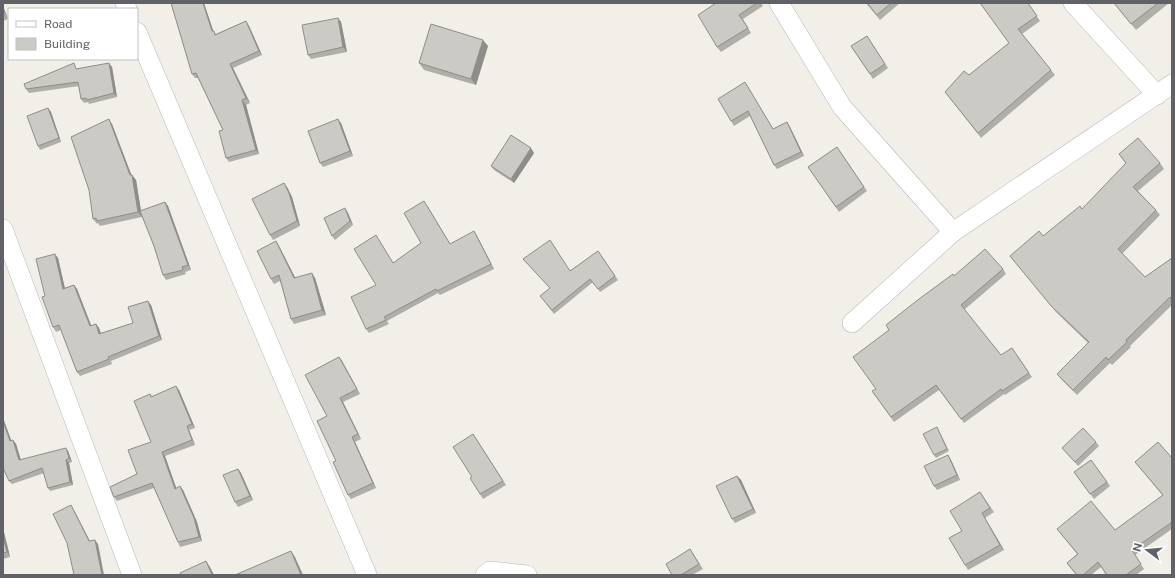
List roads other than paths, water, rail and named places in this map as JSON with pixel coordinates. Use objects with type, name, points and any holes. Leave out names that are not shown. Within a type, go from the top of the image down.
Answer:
[{"type":"street","points":[[779,3],[842,107],[953,232]]},
{"type":"street","points":[[1073,3],[1157,95]]},
{"type":"street","points":[[138,34],[366,575]]},
{"type":"street","points":[[852,323],[953,232],[1172,84]]},
{"type":"street","points":[[3,229],[132,575]]},
{"type":"street","points":[[485,575],[490,572],[528,575]]}]
